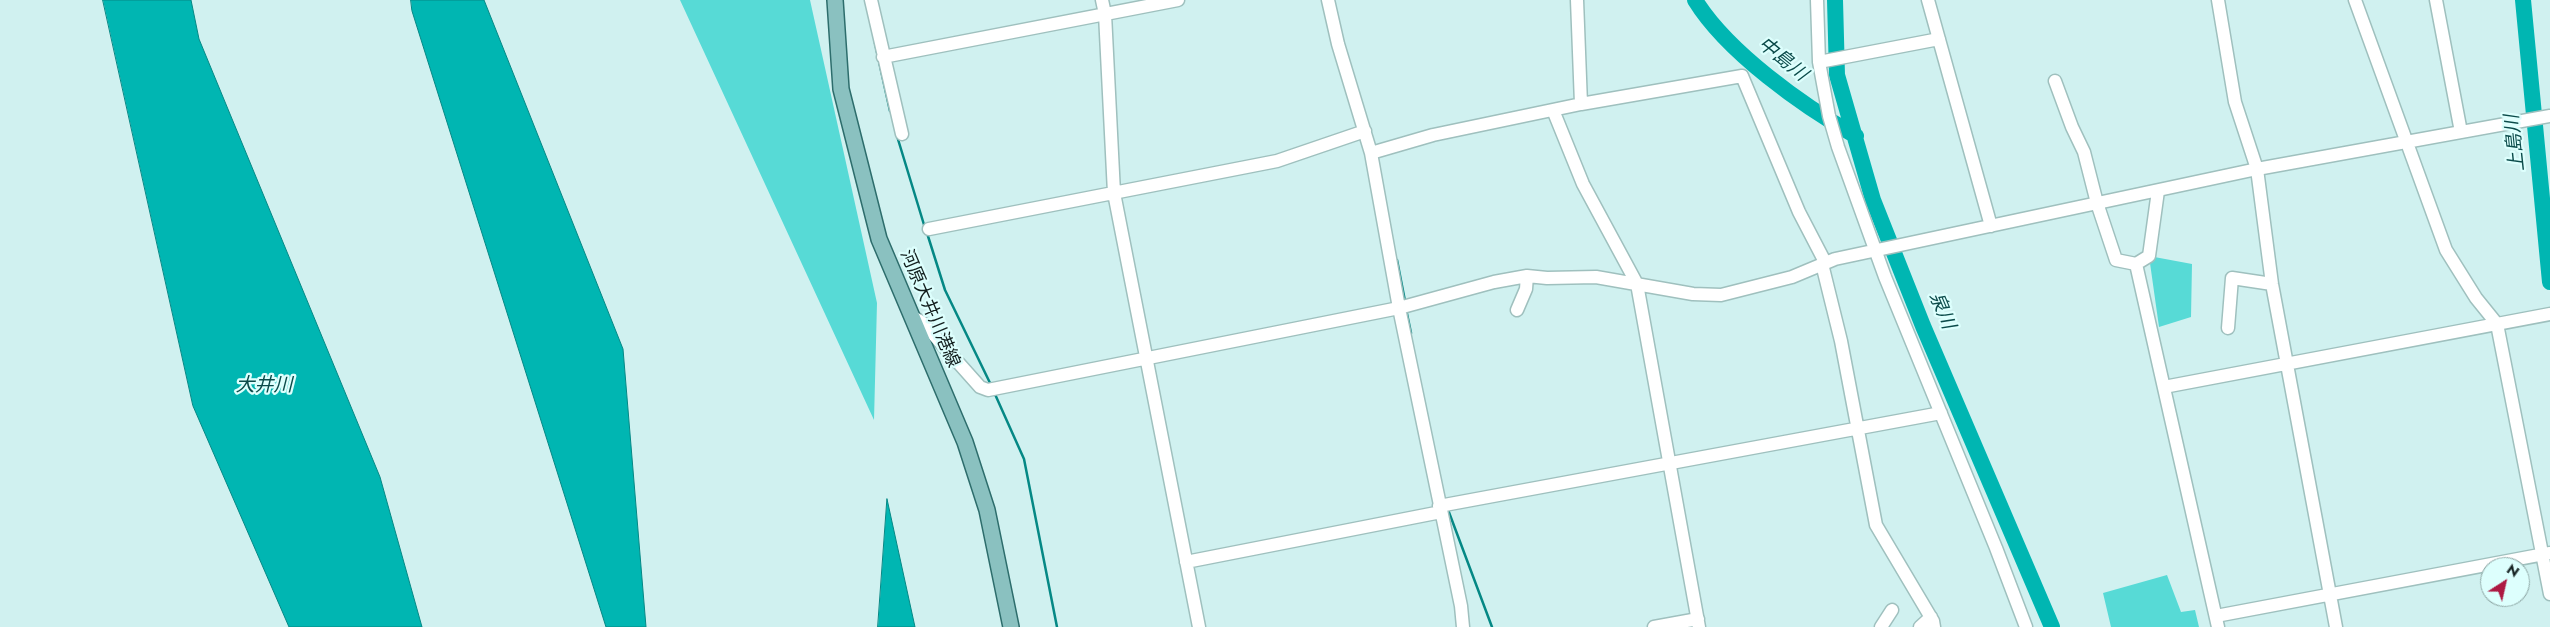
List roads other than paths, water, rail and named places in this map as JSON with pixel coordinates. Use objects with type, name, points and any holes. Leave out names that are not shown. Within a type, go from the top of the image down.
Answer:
[{"type":"main road","name":"河原大井川港線","points":[[835,0],[841,88],[879,239],[965,442],[987,510],[1011,627]]},
{"type":"street","points":[[871,0],[902,134]]},
{"type":"street","points":[[1102,0],[1105,14],[1114,193],[1199,627]]},
{"type":"street","points":[[883,57],[1178,0]]},
{"type":"street","points":[[1328,0],[1338,44],[1365,131],[1403,307],[1443,507],[1461,606],[1462,627]]},
{"type":"street","points":[[1577,0],[1581,104]]},
{"type":"street","points":[[1817,0],[1820,62],[1829,116],[1838,146],[1876,250],[2026,627]]},
{"type":"street","points":[[1928,0],[1991,226]]},
{"type":"street","points":[[2218,0],[2235,102],[2257,169],[2272,284],[2336,627]]},
{"type":"street","points":[[2355,0],[2446,250],[2476,298],[2497,324],[2546,554],[2550,594]]},
{"type":"street","points":[[2436,0],[2461,132]]},
{"type":"street","points":[[1820,62],[1939,39]]},
{"type":"street","points":[[1370,153],[1433,135],[1581,104],[1742,76],[1798,212],[1823,263],[1859,429],[1876,525],[1933,622],[1920,627]]},
{"type":"street","points":[[2055,81],[2072,127],[2084,152],[2116,260],[2136,264],[2149,256],[2158,191]]},
{"type":"street","points":[[1553,110],[1583,184],[1636,284],[1698,623],[1654,627]]},
{"type":"street","points":[[912,316],[923,323],[980,387],[993,389],[1403,307],[1494,282],[1527,276],[1547,278],[1596,277],[1693,294],[1722,295],[1792,277],[1823,263],[1876,250],[2257,169],[2547,117]]},
{"type":"street","points":[[930,229],[1277,161],[1365,131]]},
{"type":"street","points":[[2136,264],[2217,621],[2330,595],[2546,554]]},
{"type":"street","points":[[1517,310],[1526,289],[1527,276]]},
{"type":"street","points":[[2228,328],[2232,278],[2272,284]]},
{"type":"street","points":[[2164,387],[2548,314]]},
{"type":"street","points":[[1186,562],[1443,507],[1941,413]]},
{"type":"street","points":[[1881,627],[1892,610]]},
{"type":"water","name":"大井川","points":[[103,0],[191,0],[199,39],[380,477],[422,627],[289,627],[193,406]]},
{"type":"water","points":[[411,0],[484,0],[623,349],[646,627],[606,627],[412,11]]},
{"type":"water","points":[[887,499],[915,627],[878,627]]},
{"type":"waterway","name":"中島川","points":[[1695,0],[1709,20],[1746,58],[1790,93],[1856,136]]},
{"type":"waterway","name":"泉川","points":[[1835,0],[1837,75],[1873,200],[1923,326],[2052,627]]},
{"type":"waterway","name":"上島川","points":[[2523,0],[2550,282]]},
{"type":"waterway","points":[[875,43],[890,111]]},
{"type":"waterway","points":[[897,136],[925,228]]},
{"type":"waterway","points":[[927,233],[945,290],[991,385]]},
{"type":"waterway","points":[[1397,260],[1405,301]]},
{"type":"waterway","points":[[1406,309],[1411,333]]},
{"type":"waterway","points":[[994,392],[1024,459],[1057,627]]},
{"type":"waterway","points":[[1447,507],[1492,627]]}]
